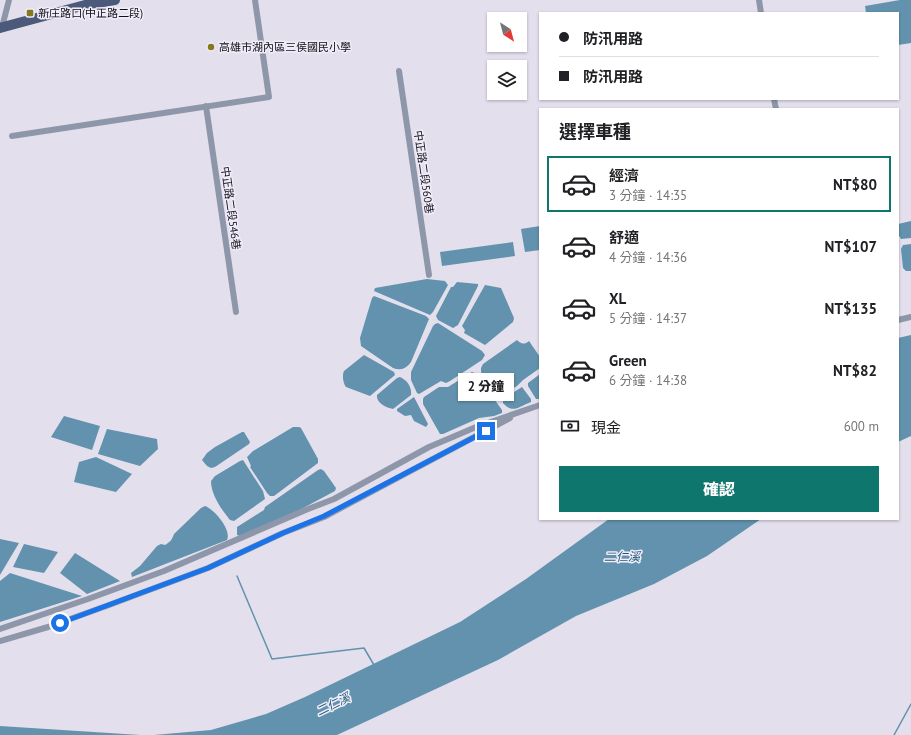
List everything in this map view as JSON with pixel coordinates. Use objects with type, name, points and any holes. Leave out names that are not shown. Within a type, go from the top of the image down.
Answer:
[{"type":"main road","points":[[1,28],[85,5],[114,0]]},
{"type":"street","points":[[1,28],[8,0]]},
{"type":"street","points":[[12,136],[269,97],[255,0]]},
{"type":"street","points":[[759,0],[761,12]]},
{"type":"street","name":"中正路二段560巷","points":[[399,71],[429,275]]},
{"type":"street","name":"中正路二段546巷","points":[[206,106],[236,312]]},
{"type":"street","points":[[899,320],[911,318]]},
{"type":"street","points":[[0,629],[88,599],[171,568],[334,499],[429,447],[476,427],[527,408],[539,405]]},
{"type":"street","points":[[0,641],[48,627],[208,568],[283,533],[324,516],[473,439],[527,408]]},
{"type":"water","points":[[900,0],[911,0],[911,43],[899,45],[899,12],[866,12],[865,6]]},
{"type":"water","points":[[911,221],[911,238],[901,239],[899,236],[899,224]]},
{"type":"water","points":[[539,226],[539,250],[525,252],[521,229]]},
{"type":"water","points":[[513,242],[515,256],[442,266],[440,252]]},
{"type":"water","points":[[911,244],[911,271],[906,271],[903,268],[901,249],[903,245]]},
{"type":"water","points":[[427,279],[445,281],[448,285],[430,315],[374,291],[375,288]]},
{"type":"water","points":[[457,282],[478,284],[478,286],[458,325],[453,328],[438,320],[436,316],[451,287],[453,287]]},
{"type":"water","points":[[485,285],[501,288],[514,318],[513,322],[485,345],[464,333],[465,330],[462,326]]},
{"type":"water","points":[[374,296],[426,316],[429,319],[411,362],[403,369],[393,368],[361,346],[360,338],[372,298]]},
{"type":"water","points":[[438,323],[482,351],[485,355],[482,360],[450,381],[446,383],[441,381],[419,394],[417,393],[411,380],[411,372],[433,326]]},
{"type":"water","points":[[911,335],[911,436],[899,442],[899,338]]},
{"type":"water","points":[[517,340],[523,344],[529,341],[539,356],[539,369],[517,386],[499,397],[481,372],[483,364]]},
{"type":"water","points":[[364,355],[394,372],[395,375],[370,396],[346,387],[343,379],[344,371]]},
{"type":"water","points":[[472,372],[476,374],[502,410],[502,413],[494,416],[479,418],[440,434],[423,404],[424,397],[439,387],[448,387]]},
{"type":"water","points":[[539,375],[539,399],[536,399],[528,386],[528,383]]},
{"type":"water","points":[[400,377],[408,384],[411,389],[411,395],[393,409],[387,408],[380,403],[377,395]]},
{"type":"water","points":[[522,387],[531,399],[531,402],[513,409],[503,403],[503,399]]},
{"type":"water","points":[[414,397],[428,424],[426,427],[414,421],[411,415],[405,416],[397,411],[397,409]]},
{"type":"water","points":[[64,416],[100,426],[92,450],[51,437]]},
{"type":"water","points":[[293,427],[301,428],[318,459],[318,463],[274,496],[270,496],[250,467],[251,466],[247,457],[253,451]]},
{"type":"water","points":[[107,429],[157,439],[158,449],[140,466],[98,454]]},
{"type":"water","points":[[244,432],[250,442],[249,444],[215,467],[211,468],[207,466],[202,460],[207,453],[215,447]]},
{"type":"water","points":[[96,457],[132,474],[116,492],[74,482],[79,462]]},
{"type":"water","points":[[243,460],[263,491],[265,499],[234,521],[230,520],[218,502],[211,486],[211,481],[215,476]]},
{"type":"water","points":[[321,469],[336,488],[335,491],[292,514],[240,536],[237,535],[237,527],[264,510],[265,507]]},
{"type":"water","points":[[205,506],[217,515],[225,526],[228,536],[227,540],[132,577],[131,573],[140,566],[157,546],[168,543],[174,534]]},
{"type":"water","name":"二仁溪","points":[[608,520],[760,520],[707,556],[654,584],[576,616],[498,660],[337,735],[154,735],[211,730],[266,714],[305,697],[460,622],[526,579]]},
{"type":"water","points":[[0,539],[19,543],[0,575]]},
{"type":"water","points":[[24,544],[58,552],[44,573],[13,567]]},
{"type":"water","points":[[75,553],[120,581],[87,594],[60,573]]},
{"type":"water","points":[[10,573],[82,596],[0,622],[0,581]]},
{"type":"water","points":[[0,726],[140,735],[0,735]]},
{"type":"waterway","points":[[237,576],[272,659],[364,648],[374,665]]},
{"type":"waterway","points":[[894,735],[911,704]]},
{"type":"place","name":"新庄路口(中正路二段)","points":[[30,13]]},
{"type":"place","name":"高雄市湖內區三侯國民小學","points":[[211,47]]},
{"type":"route","points":[[60,623],[208,568],[283,533],[324,516],[486,431]]}]
